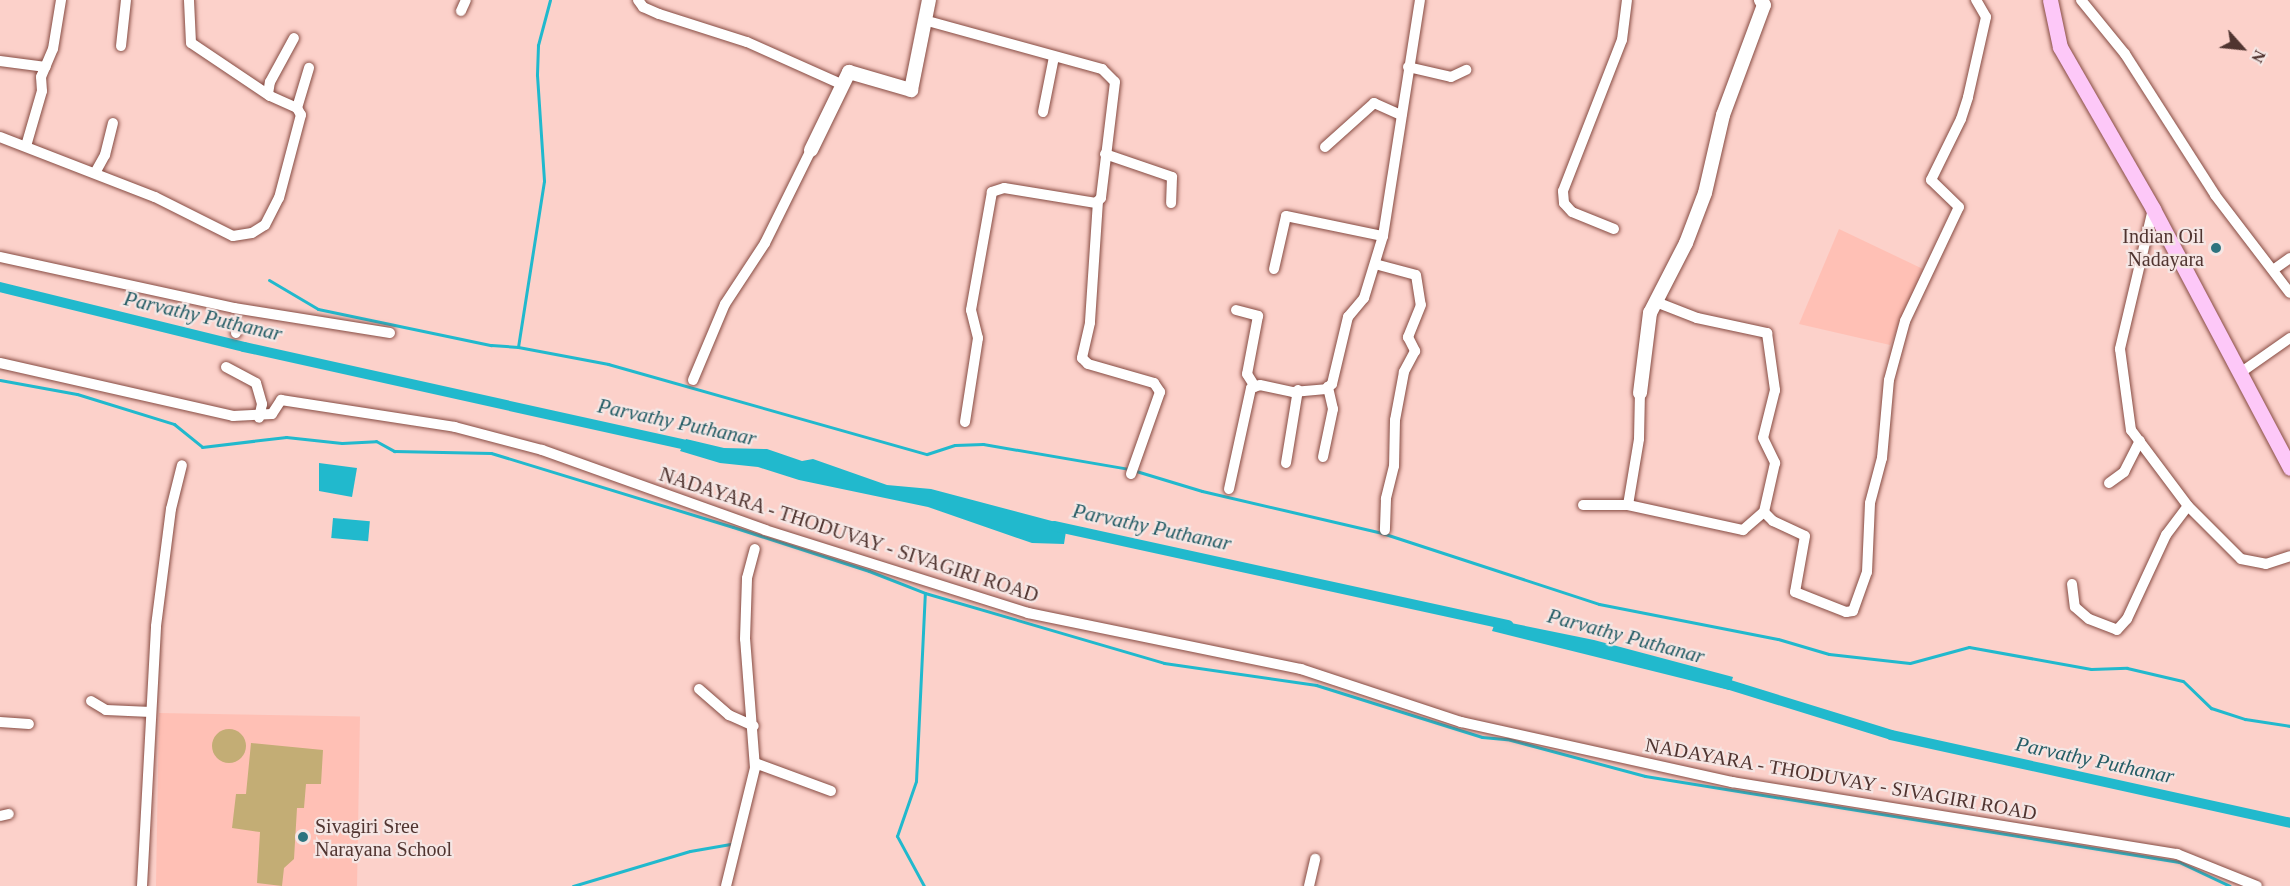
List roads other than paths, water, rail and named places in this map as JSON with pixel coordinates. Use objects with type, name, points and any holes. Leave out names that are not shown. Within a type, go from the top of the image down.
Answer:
[{"type":"main road","points":[[811,150],[849,72],[911,90],[929,0]]},
{"type":"main road","points":[[1640,393],[1644,340],[1656,302],[1686,243],[1705,193],[1723,114],[1764,4],[1761,0]]},
{"type":"main road","points":[[2050,0],[2060,47],[2153,209],[2290,468]]},
{"type":"street","points":[[26,146],[46,67],[53,49],[61,0]]},
{"type":"street","points":[[121,46],[126,0]]},
{"type":"street","points":[[189,0],[191,43],[268,94],[297,108]]},
{"type":"street","points":[[461,11],[466,0]]},
{"type":"street","points":[[638,0],[643,7],[659,14],[747,42],[843,85]]},
{"type":"street","points":[[1229,489],[1251,388],[1281,392],[1328,387],[1332,384],[1348,317],[1364,298],[1383,236],[1420,0]]},
{"type":"street","points":[[1614,229],[1572,212],[1564,203],[1563,191],[1622,40],[1626,0]]},
{"type":"street","points":[[1764,512],[1773,521],[1805,536],[1796,593],[1848,612],[1853,610],[1867,572],[1870,502],[1882,458],[1888,380],[1905,321],[1959,207],[1931,180],[1961,119],[1968,97],[1986,17],[1976,0]]},
{"type":"street","points":[[2081,0],[2125,54],[2215,195],[2290,293]]},
{"type":"street","points":[[924,20],[1102,69],[1115,82],[1098,201],[1090,323],[1082,358],[1088,364],[1154,382],[1160,392],[1131,474]]},
{"type":"street","points":[[268,94],[270,82],[294,38]]},
{"type":"street","points":[[1043,112],[1054,57]]},
{"type":"street","points":[[0,61],[46,67]]},
{"type":"street","points":[[0,137],[190,212],[234,236],[252,233],[265,225],[279,198],[300,120],[297,108],[309,68]]},
{"type":"street","points":[[1408,68],[1451,77],[1466,70]]},
{"type":"street","points":[[1325,147],[1374,103],[1401,116]]},
{"type":"street","points":[[95,173],[105,155],[113,123]]},
{"type":"street","points":[[693,380],[725,304],[765,243],[811,150]]},
{"type":"street","points":[[1105,154],[1172,177],[1171,203]]},
{"type":"street","points":[[965,422],[978,338],[970,310],[992,192],[1004,188],[1098,201]]},
{"type":"street","points":[[2153,209],[2120,349],[2131,430],[2188,506],[2241,559],[2265,564],[2290,555]]},
{"type":"street","points":[[1274,269],[1286,216],[1383,236]]},
{"type":"street","points":[[0,257],[234,308],[390,333]]},
{"type":"street","points":[[2273,270],[2290,258]]},
{"type":"street","points":[[1375,264],[1416,275],[1421,305],[1408,337],[1415,351],[1404,372],[1395,420],[1394,466],[1386,500],[1385,530]]},
{"type":"street","points":[[1583,505],[1628,505],[1743,530],[1764,512],[1775,463],[1763,438],[1775,390],[1767,333],[1698,318],[1656,302]]},
{"type":"street","points":[[1236,310],[1258,316],[1247,374],[1255,387]]},
{"type":"street","points":[[2240,373],[2290,338]]},
{"type":"street","points":[[0,363],[232,416],[259,418],[262,404],[256,383],[226,368]]},
{"type":"street","points":[[1323,457],[1333,409],[1328,387]]},
{"type":"street","points":[[1286,463],[1299,390]]},
{"type":"street","points":[[1628,505],[1639,439],[1640,393]]},
{"type":"street","name":"NADAYARA - THODUVAY - SIVAGIRI ROAD","points":[[259,418],[272,414],[280,400],[455,427],[542,450],[775,533],[1028,614],[1301,669],[1461,722],[1732,782],[2177,854],[2257,886]]},
{"type":"street","points":[[2109,483],[2124,472],[2140,441]]},
{"type":"street","points":[[142,886],[156,626],[171,509],[182,465]]},
{"type":"street","points":[[2072,584],[2075,607],[2089,619],[2117,630],[2127,619],[2166,535],[2188,506]]},
{"type":"street","points":[[726,886],[755,763],[745,628],[747,578],[755,549]]},
{"type":"street","points":[[699,689],[729,715],[754,726]]},
{"type":"street","points":[[91,701],[106,710],[152,712]]},
{"type":"street","points":[[0,722],[29,724]]},
{"type":"street","points":[[755,763],[831,791]]},
{"type":"street","points":[[1309,886],[1315,858]]},
{"type":"water","points":[[686,439],[724,448],[767,449],[802,461],[813,459],[887,485],[931,489],[1067,525],[1064,544],[1032,543],[928,507],[799,480],[758,467],[720,463],[680,451]]},
{"type":"water","points":[[319,463],[357,468],[352,497],[319,491]]},
{"type":"water","points":[[333,518],[370,521],[368,541],[331,538]]},
{"type":"water","points":[[1496,620],[1594,640],[1733,677],[1729,690],[1492,631]]},
{"type":"waterway","points":[[550,0],[538,45],[537,75],[544,181],[518,347],[608,364],[927,454],[955,445],[983,444],[1130,469]]},
{"type":"waterway","points":[[269,280],[318,309],[491,345],[518,347]]},
{"type":"waterway","name":"Parvathy Puthanar","points":[[0,287],[244,347],[696,447]]},
{"type":"waterway","points":[[0,380],[77,394],[174,424],[202,447],[286,437],[342,443],[376,441],[394,451],[491,453],[733,527],[869,571],[925,593],[1164,663],[1316,685],[1482,737],[1507,739],[1645,776],[2179,862],[2230,886]]},
{"type":"waterway","points":[[1136,471],[1202,491],[1382,533],[1599,604],[1778,639],[1829,654],[1910,663],[1969,647],[2091,669],[2127,668],[2183,681],[2211,708],[2245,719],[2290,726]]},
{"type":"waterway","name":"Parvathy Puthanar","points":[[1054,526],[1508,625]]},
{"type":"waterway","points":[[924,886],[897,836],[916,781],[925,593]]},
{"type":"waterway","name":"Parvathy Puthanar","points":[[1717,681],[1891,735],[2290,823]]},
{"type":"waterway","points":[[573,886],[690,851],[730,844]]},
{"type":"place","name":"Indian Oil Nadayara","points":[[2216,248]]},
{"type":"place","name":"Sivagiri Sree Narayana School","points":[[303,837]]}]
